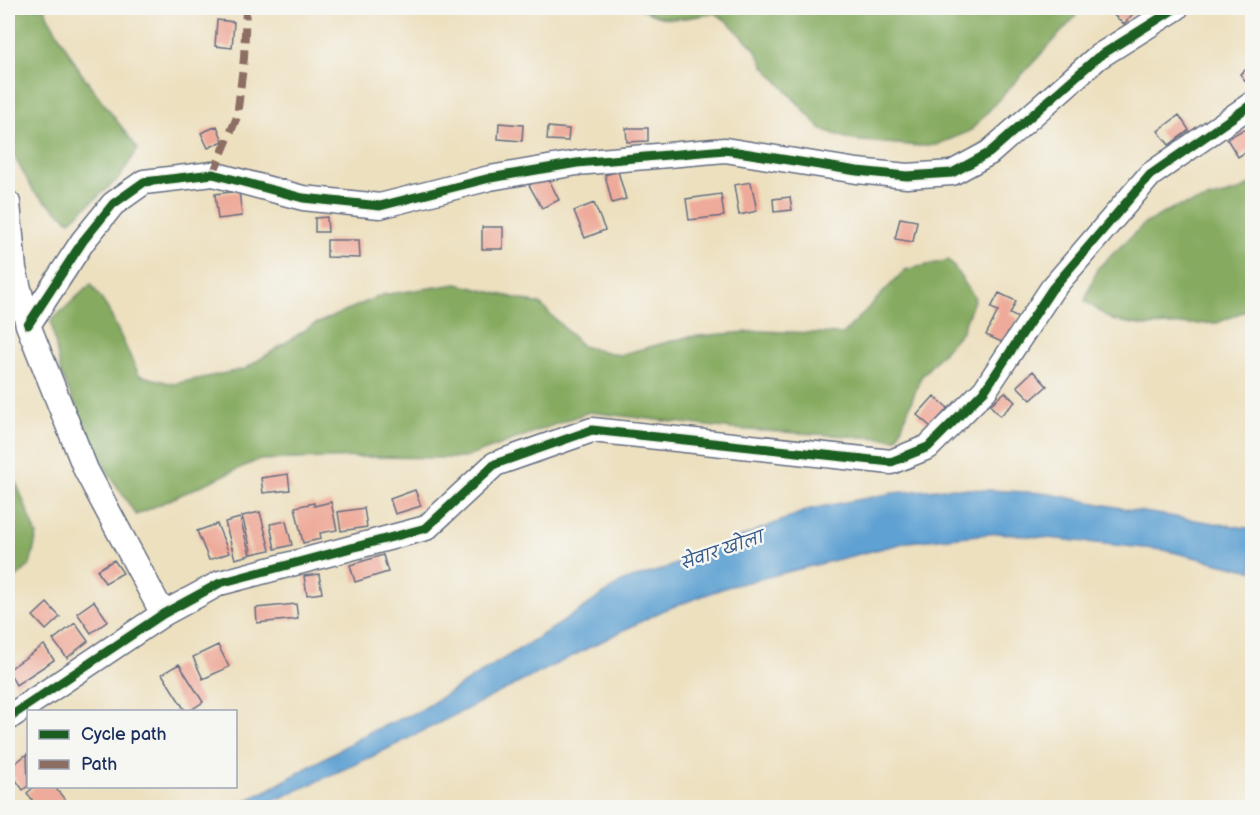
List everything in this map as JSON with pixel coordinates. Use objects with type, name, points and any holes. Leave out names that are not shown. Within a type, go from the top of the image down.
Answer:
[{"type":"street","points":[[28,325],[82,241],[113,204],[144,182],[213,174],[303,198],[380,206],[490,178],[577,163],[724,150],[857,171],[907,176],[952,173],[989,153],[1098,57],[1176,8]]},
{"type":"street","points":[[8,718],[163,614],[220,583],[426,528],[495,465],[592,430],[891,462],[928,447],[984,390],[1052,289],[1149,175],[1252,104]]},
{"type":"street","points":[[8,202],[14,269],[28,325],[86,470],[163,614]]},
{"type":"green space","points":[[8,8],[45,8],[81,73],[138,149],[119,178],[70,221],[34,192],[8,145]]},
{"type":"green space","points":[[640,8],[1076,8],[1076,16],[970,131],[936,145],[919,146],[852,140],[821,129],[764,66],[755,49],[728,22],[715,13],[676,19],[659,17]]},
{"type":"green space","points":[[1252,183],[1252,308],[1217,323],[1145,326],[1112,320],[1085,301],[1097,269],[1144,224],[1173,208],[1239,191]]},
{"type":"green space","points":[[949,260],[975,298],[962,331],[921,377],[897,439],[733,429],[589,412],[464,458],[361,457],[258,460],[136,515],[100,460],[61,374],[51,321],[91,284],[108,309],[139,375],[173,384],[245,369],[313,325],[382,295],[457,284],[540,304],[582,346],[619,355],[687,337],[759,331],[843,334],[905,270]]},
{"type":"green space","points":[[8,462],[37,535],[30,565],[8,585]]},
{"type":"water","name":"सेवार खोला","points":[[950,488],[1045,493],[1131,510],[1252,529],[1252,571],[1164,550],[999,533],[908,542],[727,587],[664,610],[373,756],[260,807],[233,807],[270,789],[370,732],[421,710],[558,625],[623,581],[664,569],[810,509],[893,493]]},
{"type":"building","points":[[1138,8],[1124,24],[1108,10]]},
{"type":"building","points":[[217,20],[234,22],[232,48],[215,46]]},
{"type":"building","points":[[1252,65],[1252,85],[1250,87],[1240,74]]},
{"type":"building","points":[[1179,115],[1189,130],[1169,145],[1158,131]]},
{"type":"building","points":[[499,123],[523,125],[522,141],[498,139]]},
{"type":"building","points":[[217,126],[223,141],[208,148],[201,133]]},
{"type":"building","points":[[548,127],[569,129],[568,141],[547,140]]},
{"type":"building","points":[[626,128],[648,128],[648,141],[627,142]]},
{"type":"building","points":[[1244,129],[1252,142],[1252,148],[1238,157],[1227,139]]},
{"type":"building","points":[[618,171],[626,199],[612,203],[605,175]]},
{"type":"building","points":[[547,176],[559,200],[542,208],[529,185]]},
{"type":"building","points":[[751,182],[757,211],[739,215],[734,185]]},
{"type":"building","points":[[239,191],[242,216],[218,219],[215,194]]},
{"type":"building","points":[[721,194],[724,216],[689,220],[686,199]]},
{"type":"building","points":[[790,197],[792,210],[774,212],[773,199]]},
{"type":"building","points":[[594,203],[605,230],[585,238],[574,211]]},
{"type":"building","points":[[327,217],[328,232],[315,232],[315,218]]},
{"type":"building","points":[[900,218],[917,221],[913,242],[895,239]]},
{"type":"building","points":[[482,227],[503,227],[503,249],[482,249]]},
{"type":"building","points":[[327,240],[359,240],[360,258],[327,257]]},
{"type":"building","points":[[999,293],[1016,301],[1010,314],[1018,318],[1006,344],[986,335],[998,311],[991,308]]},
{"type":"building","points":[[1033,371],[1047,386],[1031,400],[1017,386]]},
{"type":"building","points":[[1005,392],[1015,402],[1000,416],[990,405]]},
{"type":"building","points":[[934,396],[948,408],[931,427],[917,415]]},
{"type":"building","points":[[288,474],[290,490],[263,493],[261,478]]},
{"type":"building","points":[[415,490],[421,506],[395,514],[390,499]]},
{"type":"building","points":[[331,502],[337,530],[320,533],[321,539],[303,543],[295,507]]},
{"type":"building","points":[[364,508],[367,527],[341,531],[338,512]]},
{"type":"building","points":[[260,512],[270,550],[252,554],[242,516]]},
{"type":"building","points":[[240,518],[250,555],[235,559],[225,522]]},
{"type":"building","points":[[286,521],[292,545],[275,549],[270,524]]},
{"type":"building","points":[[217,524],[229,553],[209,560],[197,531]]},
{"type":"building","points":[[383,555],[388,572],[355,582],[350,565]]},
{"type":"building","points":[[114,560],[123,573],[105,583],[97,570]]},
{"type":"building","points":[[319,574],[322,593],[307,595],[304,576]]},
{"type":"building","points":[[94,601],[108,621],[91,633],[77,613]]},
{"type":"building","points":[[47,603],[60,617],[46,630],[33,616]]},
{"type":"building","points":[[296,604],[298,619],[257,623],[256,608]]},
{"type":"building","points":[[75,623],[88,641],[67,658],[53,640]]},
{"type":"building","points":[[44,645],[54,660],[16,685],[8,670]]},
{"type":"building","points":[[218,645],[229,667],[203,679],[193,657]]},
{"type":"building","points":[[179,664],[203,702],[191,710],[185,710],[162,674]]},
{"type":"building","points":[[27,754],[27,787],[23,790],[8,769]]},
{"type":"building","points":[[33,788],[56,788],[69,805],[66,808],[38,808],[27,793]]},
{"type":"marked path","points":[[213,174],[237,117],[244,58],[246,8]]},
{"type":"cycle path","points":[[28,325],[83,241],[113,204],[144,182],[213,174],[303,198],[380,206],[490,178],[577,163],[725,150],[857,171],[907,176],[952,173],[989,153],[1098,57],[1176,8]]},
{"type":"cycle path","points":[[8,718],[163,614],[220,583],[426,528],[495,464],[592,430],[891,462],[928,447],[985,390],[1052,289],[1150,175],[1252,104]]}]
